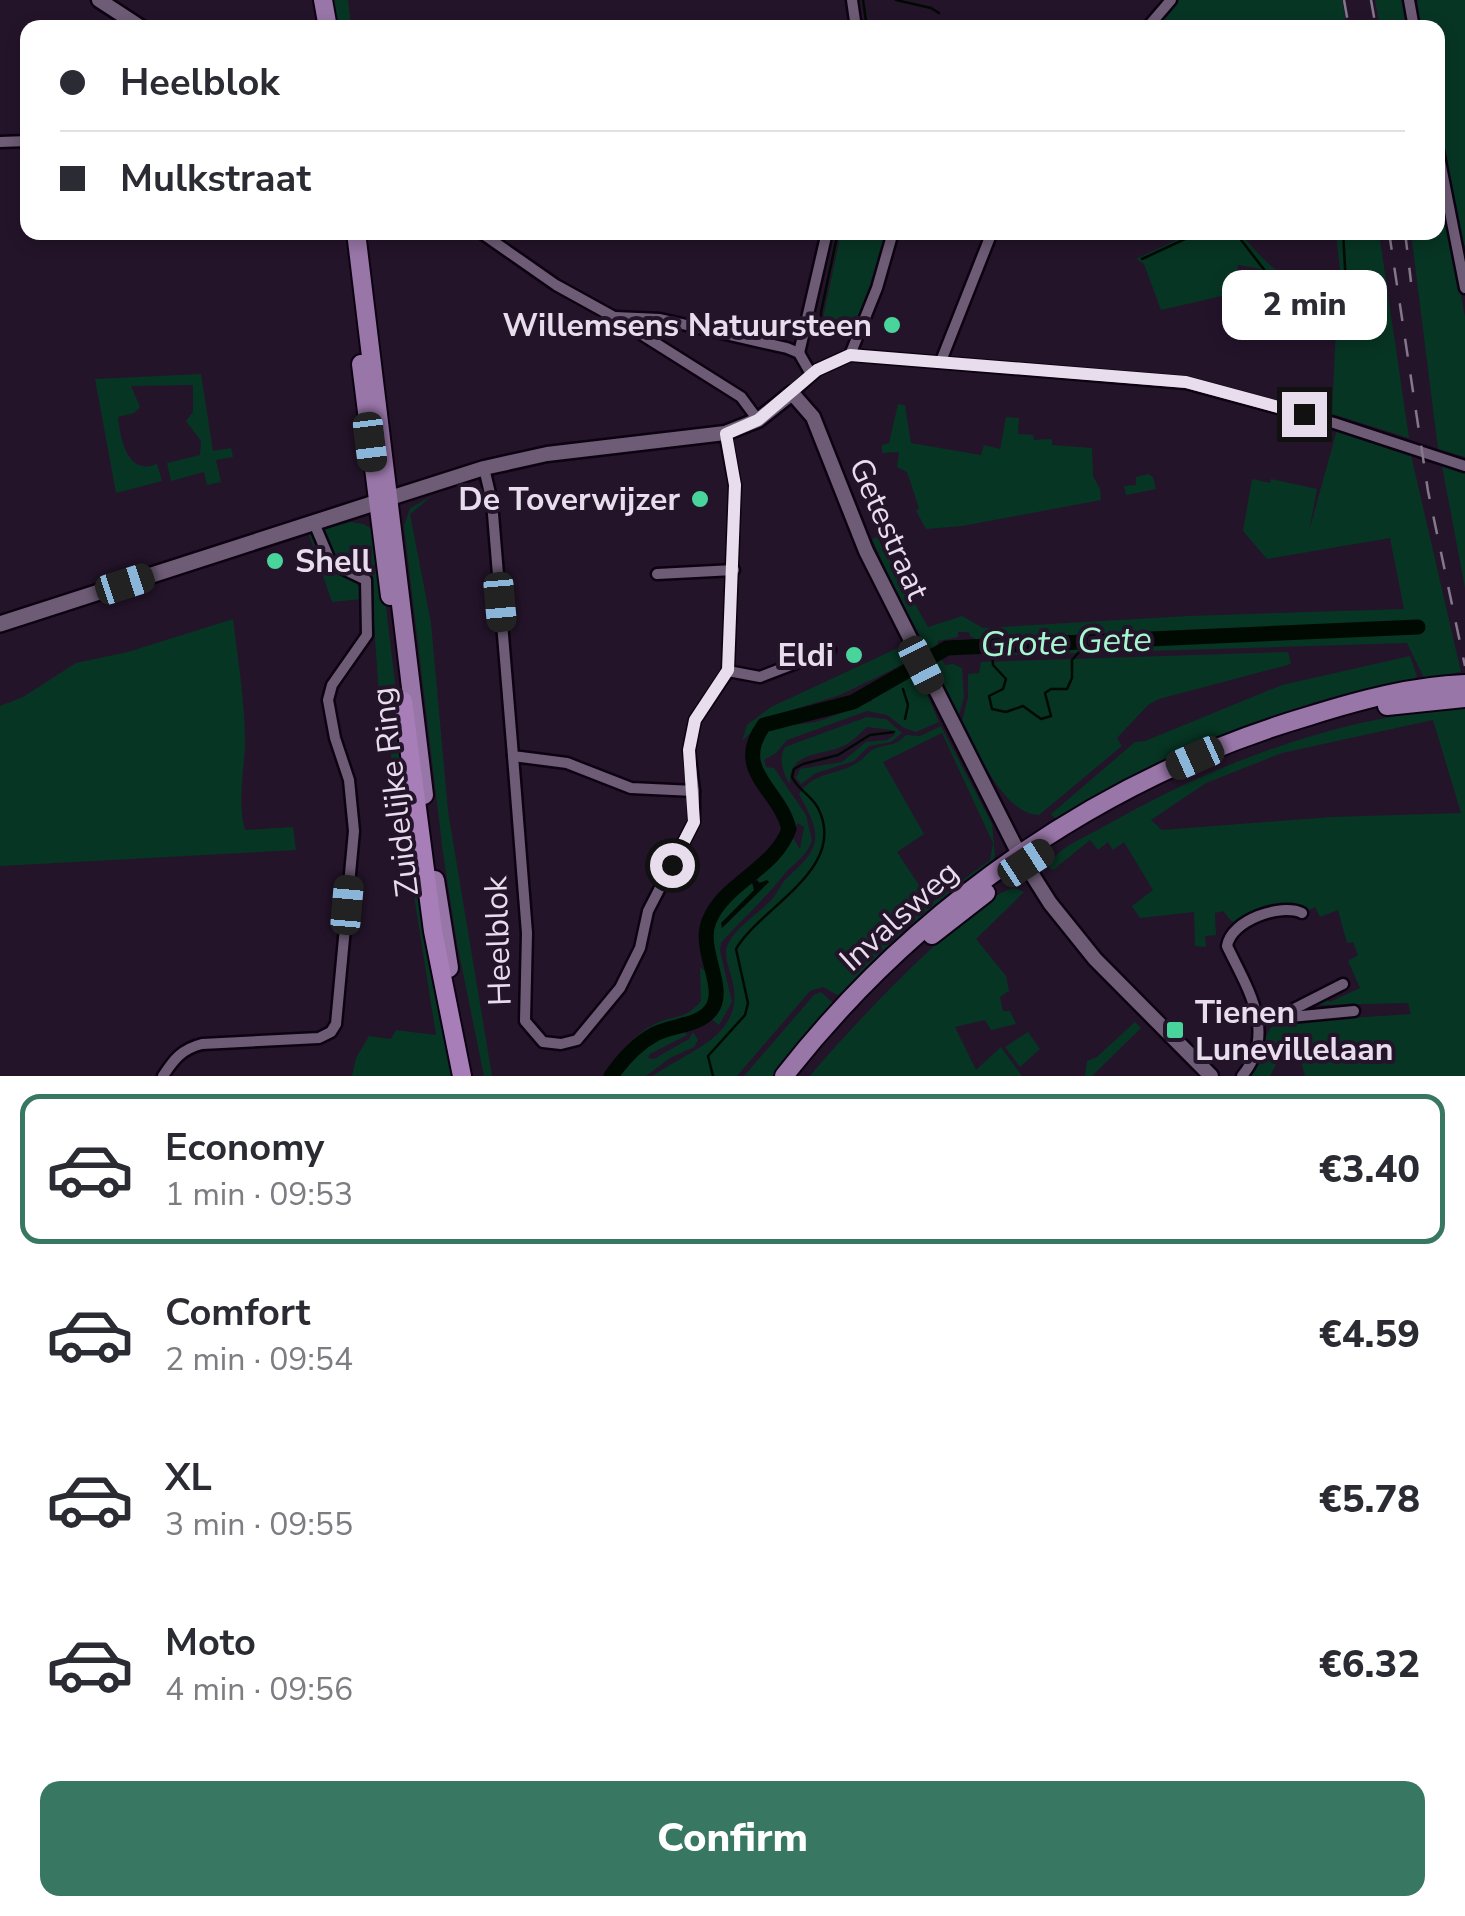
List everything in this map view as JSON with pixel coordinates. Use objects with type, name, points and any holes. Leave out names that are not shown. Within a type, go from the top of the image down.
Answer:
[{"type":"highway","name":"Zuidelijke Ring","points":[[403,700],[433,931],[462,1076]]},
{"type":"main road","points":[[346,240],[384,500]]},
{"type":"main road","points":[[357,240],[384,500]]},
{"type":"main road","points":[[0,624],[384,500]]},
{"type":"main road","name":"Zuidelijke Ring","points":[[384,500],[403,700]]},
{"type":"main road","name":"Zuidelijke Ring","points":[[384,500],[434,878],[471,1076]]},
{"type":"main road","name":"Invalsweg","points":[[784,1076],[843,1008],[948,906],[1122,793],[1227,744],[1283,723],[1362,700],[1465,684]]},
{"type":"main road","name":"Invalsweg","points":[[796,1076],[849,1014],[891,973],[1022,859],[1109,810],[1229,753],[1344,715],[1465,698]]},
{"type":"street","points":[[99,0],[130,20]]},
{"type":"street","points":[[1153,20],[1170,0]]},
{"type":"street","points":[[1445,180],[1462,251],[1465,288]]},
{"type":"street","points":[[491,240],[556,286],[614,317],[741,398],[758,420]]},
{"type":"street","points":[[811,374],[799,352],[824,240]]},
{"type":"street","points":[[850,355],[877,288],[891,240]]},
{"type":"street","points":[[941,361],[989,240]]},
{"type":"street","points":[[614,317],[660,319],[799,352]]},
{"type":"street","points":[[384,500],[484,468],[546,454],[726,434],[758,420],[811,374],[850,355],[1186,382],[1334,423],[1465,466]]},
{"type":"street","name":"Getestraat","points":[[792,393],[813,417],[866,551],[1022,859],[1050,903],[1095,959],[1211,1076]]},
{"type":"street","points":[[484,468],[492,502],[513,756],[567,763],[631,788],[694,792],[689,750],[695,720],[728,670],[735,485],[726,434]]},
{"type":"street","points":[[162,1076],[188,1047],[319,1038],[336,1024],[354,831],[353,802],[328,700],[332,685],[367,634],[366,580],[331,563],[314,523]]},
{"type":"street","points":[[657,574],[734,570]]},
{"type":"street","points":[[728,670],[760,677],[830,650]]},
{"type":"street","name":"Heelblok","points":[[513,756],[527,933],[525,1021],[530,1031],[544,1042],[561,1044],[577,1040],[620,988],[640,948],[648,911],[694,822],[694,792]]},
{"type":"street","points":[[1242,1076],[1252,1061],[1259,1020],[1227,946],[1228,937],[1265,914],[1296,910],[1302,913]]},
{"type":"street","points":[[1280,1016],[1343,984]]},
{"type":"street","points":[[1259,1020],[1354,1011]]},
{"type":"green space","points":[[333,0],[348,0],[350,20],[336,20]]},
{"type":"green space","points":[[1176,0],[1342,0],[1346,20],[1159,20]]},
{"type":"green space","points":[[1375,0],[1403,0],[1407,20],[1379,20]]},
{"type":"green space","points":[[1418,0],[1465,0],[1465,245],[1461,246],[1445,163],[1445,20],[1418,20]]},
{"type":"green space","points":[[1445,210],[1465,317],[1465,457],[1438,449],[1412,240],[1445,240]]},
{"type":"green space","points":[[840,240],[886,240],[856,333],[830,334],[830,321],[823,319]]},
{"type":"green space","points":[[1176,240],[1246,240],[1284,277],[1310,290],[1343,298],[1337,240],[1380,240],[1409,438],[1332,414],[1337,306],[1259,298],[1261,269],[1238,265],[1235,293],[1161,310],[1144,264],[1136,259]]},
{"type":"green space","points":[[201,374],[213,451],[231,448],[233,457],[216,460],[221,482],[207,485],[204,472],[171,481],[167,463],[200,455],[201,441],[186,421],[193,412],[193,385],[131,386],[140,407],[118,417],[123,443],[138,465],[157,464],[162,481],[116,493],[95,379]]},
{"type":"green space","points":[[898,404],[905,405],[911,443],[981,455],[984,445],[1000,449],[1006,417],[1019,418],[1018,434],[1033,435],[1034,440],[1052,439],[1052,445],[1092,448],[1093,476],[1101,500],[926,529],[916,511],[919,508],[907,472],[897,467],[899,452],[882,453],[882,445],[889,443]]},
{"type":"green space","points":[[1337,430],[1411,455],[1461,672],[1424,678],[1407,643],[983,656],[982,650],[1416,633],[1419,625],[1412,623],[982,642],[969,632],[958,632],[958,637],[938,641],[937,647],[927,652],[919,645],[872,539],[877,537],[928,627],[962,616],[983,628],[1404,609],[1390,538],[1267,559],[1243,531],[1252,479],[1270,483],[1271,479],[1317,489],[1309,531]]},
{"type":"green space","points":[[1442,466],[1465,473],[1465,588]]},
{"type":"green space","points":[[1148,474],[1156,489],[1126,495],[1124,486],[1136,485],[1136,477]]},
{"type":"green space","points":[[432,496],[410,514],[431,623],[448,811],[492,1076],[484,1076],[457,943],[404,526],[410,508]]},
{"type":"green space","points":[[351,522],[377,531],[419,885],[454,1076],[352,1076],[356,1058],[369,1036],[391,1039],[396,1030],[436,1035],[379,695],[371,580],[333,560],[321,532]]},
{"type":"green space","points":[[314,531],[325,561],[358,585],[362,599],[332,602],[308,532]]},
{"type":"green space","points":[[233,619],[244,713],[241,798],[245,830],[293,827],[296,850],[0,866],[0,706],[23,697],[76,663],[128,652]]},
{"type":"green space","points":[[900,647],[908,662],[840,695],[766,718],[742,741],[747,725],[771,707]]},
{"type":"green space","points":[[1288,652],[1291,664],[1148,705],[1117,738],[1122,746],[1039,815],[1026,812],[1003,792],[962,721],[968,674],[979,673],[981,662]]},
{"type":"green space","points":[[939,656],[945,665],[962,668],[964,697],[959,715],[929,664]]},
{"type":"green space","points":[[1410,656],[1417,676],[1413,680],[1319,701],[1273,716],[1184,752],[1055,819],[1051,814],[1135,742],[1282,685]]},
{"type":"green space","points":[[912,670],[919,676],[939,722],[916,732],[887,715],[867,711],[787,740],[764,760],[766,767],[774,768],[806,815],[812,840],[803,856],[721,943],[732,1002],[719,1025],[710,1018],[718,993],[710,942],[715,918],[747,883],[752,882],[754,890],[761,883],[757,880],[792,836],[800,849],[804,827],[798,823],[794,829],[791,817],[765,775],[757,752],[759,739],[772,729],[819,721],[872,701]]},
{"type":"green space","points":[[1465,709],[1465,1076],[1305,1076],[1300,1058],[1279,1059],[1270,1076],[1250,1076],[1274,1023],[1411,1014],[1408,1003],[1319,1005],[1323,998],[1330,1002],[1360,988],[1348,961],[1358,955],[1353,942],[1347,943],[1338,910],[1320,917],[1315,907],[1303,913],[1300,907],[1234,924],[1223,911],[1215,913],[1216,935],[1205,936],[1206,947],[1195,946],[1194,912],[1140,918],[1132,906],[1153,890],[1124,842],[1113,850],[1108,842],[1098,850],[1090,840],[1053,870],[1049,867],[1072,844],[1227,766],[1313,736],[1402,715]],"holes":[[[1433,720],[1461,813],[1332,817],[1162,830],[1151,820],[1206,783],[1282,753]]]},
{"type":"green space","points":[[867,717],[886,719],[902,733],[891,742],[869,746],[854,761],[816,773],[801,784],[796,778],[800,769],[842,762],[866,742],[895,735],[892,730],[867,727],[847,744],[801,759],[791,773],[790,784],[782,766],[785,747]]},
{"type":"green space","points":[[941,726],[992,824],[995,856],[990,866],[902,935],[841,997],[823,987],[810,991],[737,1076],[653,1076],[712,1039],[731,1014],[734,998],[727,946],[738,930],[773,898],[814,845],[814,828],[799,794],[811,781],[849,767],[873,749],[896,743],[906,735],[920,736]],"holes":[[[942,733],[993,843],[990,860],[931,903],[897,852],[924,834],[883,762]]]},
{"type":"green space","points":[[1014,888],[1024,892],[976,939],[1006,976],[1009,991],[1000,997],[1003,1011],[1010,1011],[1016,1024],[991,1030],[985,1020],[955,1027],[976,1070],[1001,1047],[1022,1076],[810,1076],[877,1002],[940,941],[995,896]]},
{"type":"green space","points":[[700,967],[712,984],[708,1007],[691,1018],[651,1030],[617,1055],[651,1026],[686,1014],[701,1001]]},
{"type":"green space","points":[[821,992],[833,1003],[774,1076],[744,1076],[814,995]]},
{"type":"green space","points":[[1135,1022],[1141,1028],[1092,1076],[1085,1076],[1087,1061],[1097,1057]]},
{"type":"green space","points":[[683,1030],[687,1035],[648,1058],[654,1059],[689,1039],[693,1032],[698,1040],[694,1047],[646,1076],[616,1076],[645,1047]]},
{"type":"green space","points":[[1028,1032],[1040,1049],[1020,1067],[1005,1047]]},
{"type":"shaded area","points":[[752,882],[769,882],[722,928],[721,923],[754,890]]},
{"type":"waterway","points":[[863,0],[866,20]]},
{"type":"waterway","points":[[896,0],[939,13]]},
{"type":"waterway","points":[[821,335],[821,312],[836,240]]},
{"type":"waterway","points":[[1142,259],[1183,240]]},
{"type":"waterway","points":[[1241,240],[1286,298],[1310,291],[1324,299],[1347,302],[1343,240]]},
{"type":"waterway","name":"Grote Gete","points":[[611,1076],[642,1042],[700,1019],[715,1001],[706,932],[709,921],[726,896],[773,855],[789,829],[755,767],[755,741],[764,725],[853,702],[947,648],[1418,627]]},
{"type":"waterway","points":[[992,647],[993,665],[1006,679],[1003,689],[989,696],[992,709],[1006,712],[1023,706],[1041,719],[1051,716],[1045,693],[1067,689],[1072,678],[1072,660],[1088,642]]},
{"type":"waterway","name":"Grote Gete","points":[[932,649],[935,654]]},
{"type":"waterway","name":"Grote Gete","points":[[895,678],[899,682]]},
{"type":"waterway","points":[[903,689],[908,705],[905,719]]},
{"type":"waterway","points":[[713,1076],[708,1056],[745,1015],[748,1003],[736,949],[798,886],[822,850],[824,830],[818,808],[795,782],[794,769],[838,755],[870,735],[894,732]]},
{"type":"railway","points":[[1344,0],[1348,20]]},
{"type":"railway","points":[[1371,0],[1375,20]]},
{"type":"railway","points":[[1390,240],[1428,491],[1465,666]]},
{"type":"railway","points":[[1406,240],[1411,282]]},
{"type":"place","name":"Willemsens Natuursteen","points":[[892,325]]},
{"type":"place","name":"De Toverwijzer","points":[[700,499]]},
{"type":"place","name":"Shell","points":[[275,561]]},
{"type":"place","name":"Eldi","points":[[854,655]]},
{"type":"place","name":"Tienen Lunevillelaan","points":[[1175,1030]]},
{"type":"route","points":[[672,865],[694,822],[689,750],[695,720],[728,670],[735,485],[726,434],[758,420],[811,374],[850,355],[1186,382],[1304,414]]}]
